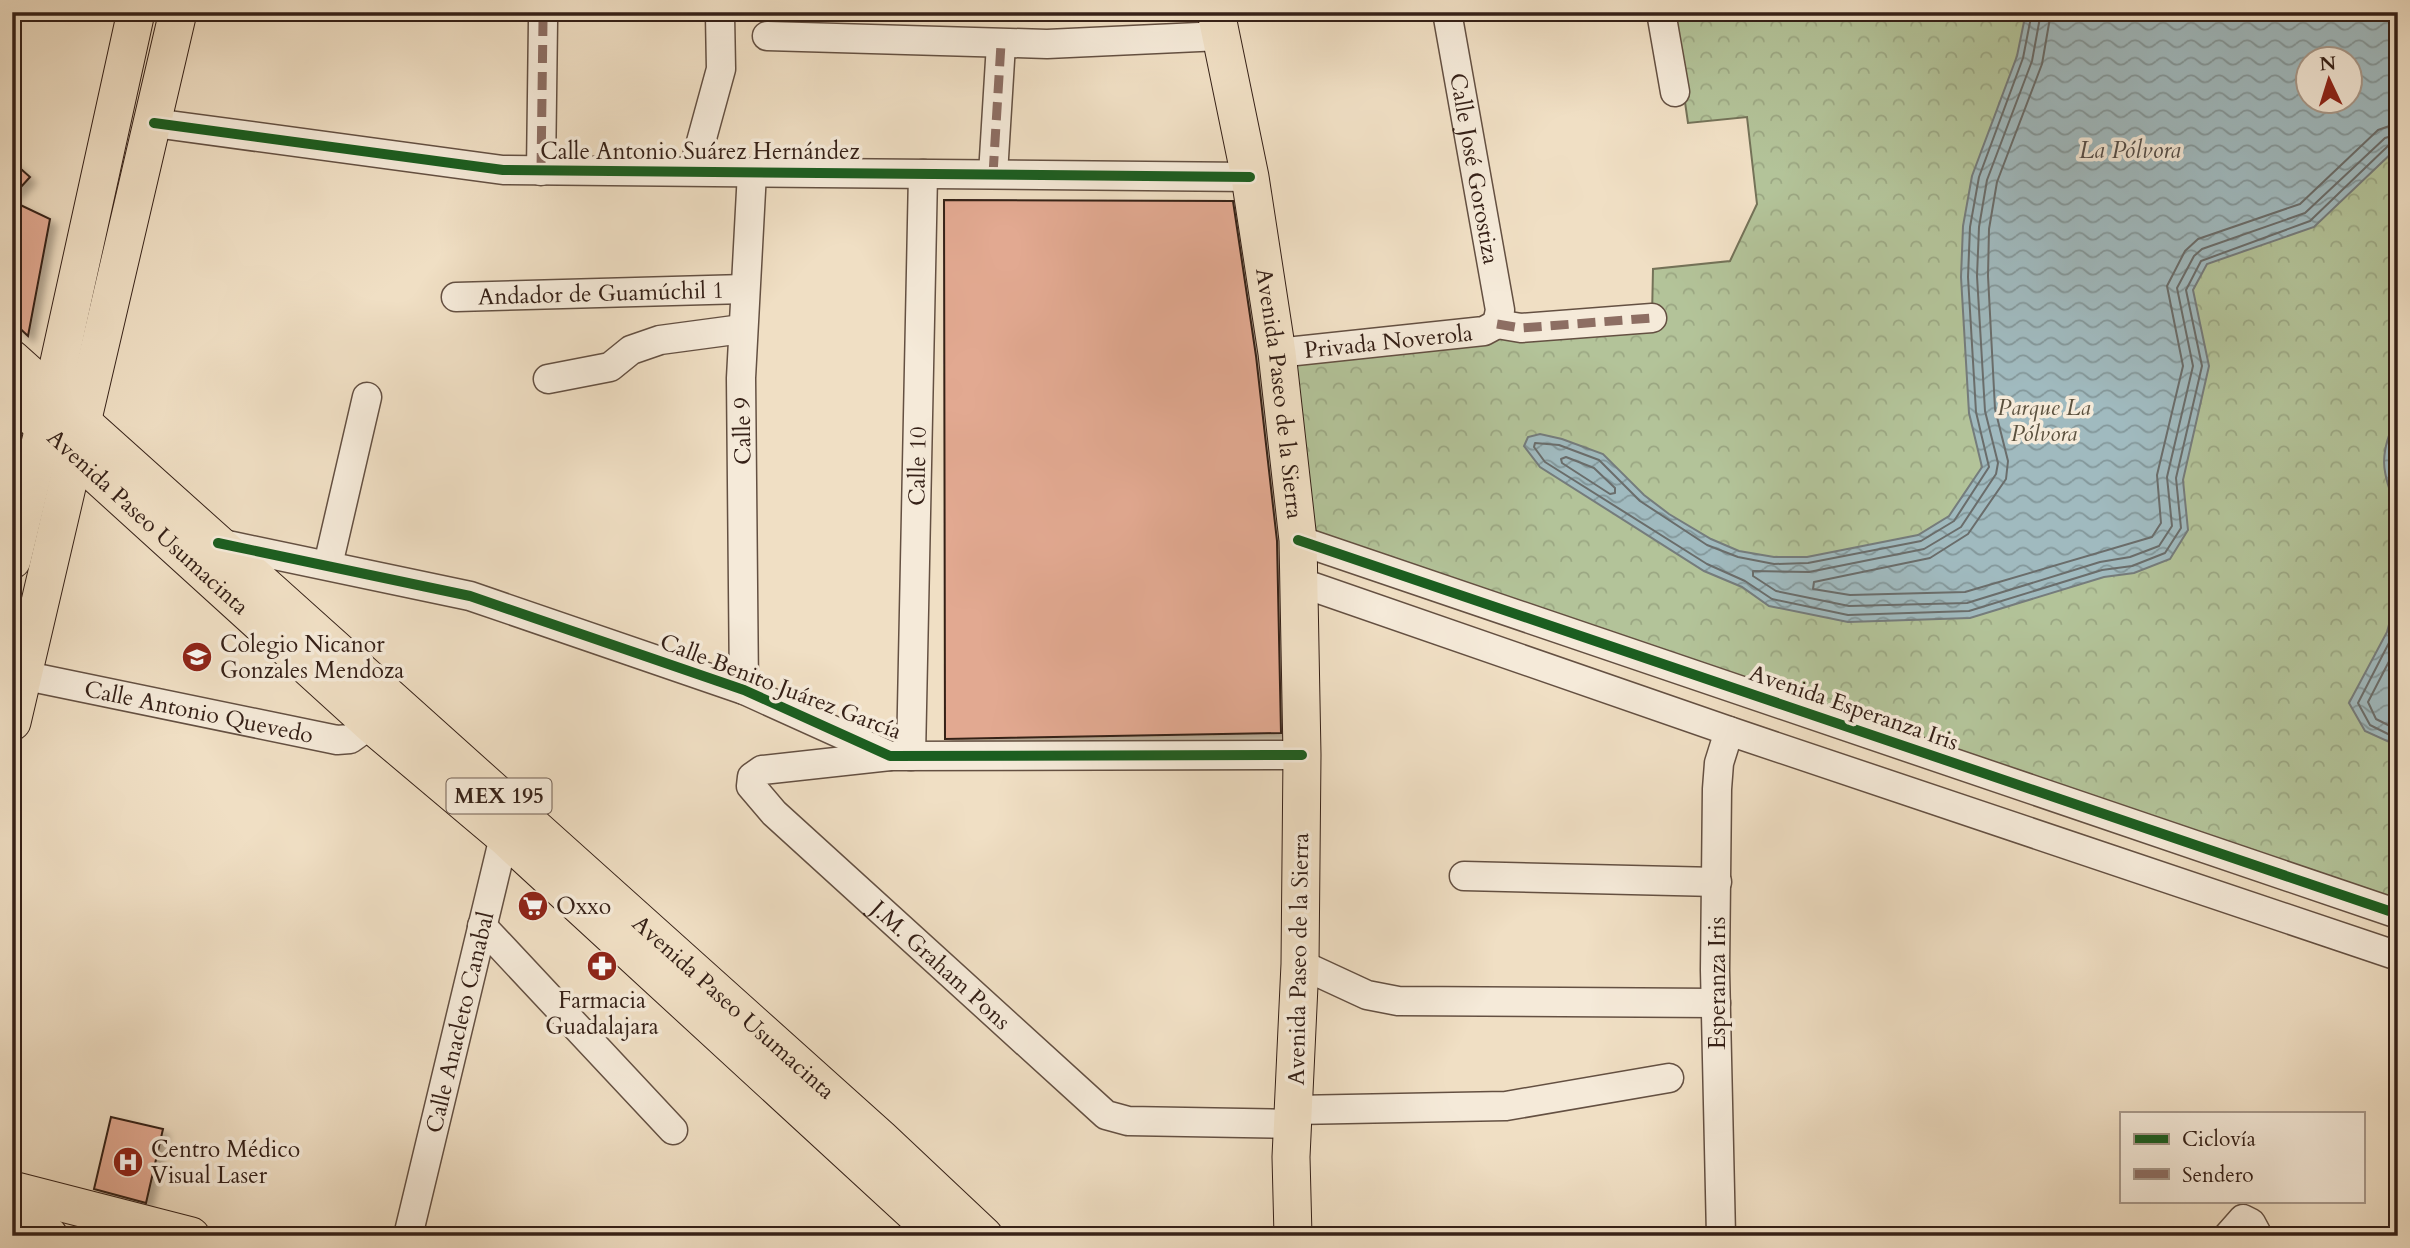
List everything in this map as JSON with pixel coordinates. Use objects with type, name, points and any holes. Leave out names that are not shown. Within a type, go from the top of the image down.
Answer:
[{"type":"main road","points":[[12,560],[48,411],[136,12]]},
{"type":"main road","points":[[12,722],[18,674],[78,438],[178,12]]},
{"type":"main road","name":"Avenida Paseo de la Sierra","points":[[1219,24],[1250,177],[1277,353],[1298,540],[1302,755],[1293,1236]]},
{"type":"main road","name":"Avenida Paseo Usumacinta","points":[[12,359],[48,411],[371,724],[508,822],[880,1138],[984,1236]]},
{"type":"main road","name":"Avenida Paseo Usumacinta","points":[[12,398],[48,411]]},
{"type":"main road","name":"Avenida Paseo Usumacinta","points":[[78,438],[218,543],[939,1236]]},
{"type":"main road","name":"Avenida Paseo de la Sierra","points":[[1268,1236],[1293,1130]]},
{"type":"main road","points":[[12,1190],[191,1236]]},
{"type":"main road","points":[[12,1227],[50,1236]]},
{"type":"street","name":"Calle José Gorostiza","points":[[1447,12],[1500,310],[1497,324]]},
{"type":"street","points":[[1661,12],[1675,92]]},
{"type":"street","points":[[693,171],[722,69],[720,15]]},
{"type":"street","points":[[541,171],[543,21]]},
{"type":"street","points":[[768,36],[1001,44],[1104,44],[1219,24]]},
{"type":"street","points":[[993,174],[1001,44]]},
{"type":"street","name":"Calle Antonio Suárez Hernández","points":[[154,123],[465,166],[541,171],[1250,177]]},
{"type":"street","name":"Calle 9","points":[[744,690],[743,329],[752,172]]},
{"type":"street","name":"Calle 10","points":[[901,756],[923,174]]},
{"type":"street","name":"Andador de Guamúchil 1","points":[[456,297],[745,289]]},
{"type":"street","points":[[1497,324],[1521,328],[1652,318]]},
{"type":"street","name":"Privada Noverola","points":[[1277,353],[1484,331],[1497,324]]},
{"type":"street","points":[[548,379],[610,367],[631,350],[660,340],[743,329]]},
{"type":"street","points":[[328,565],[367,397]]},
{"type":"street","name":"Avenida Esperanza Iris","points":[[1298,540],[2398,914]]},
{"type":"street","name":"Calle Benito Juárez García","points":[[218,543],[470,596],[744,690],[901,756],[1302,755]]},
{"type":"street","points":[[1299,582],[1729,731],[2045,835],[2398,956]]},
{"type":"street","name":"Calle Antonio Quevedo","points":[[18,674],[337,740],[350,739],[371,724]]},
{"type":"street","name":"Esperanza Iris","points":[[1721,1236],[1716,1003],[1718,771],[1729,731]]},
{"type":"street","name":"J.M. Graham Pons","points":[[901,756],[762,770],[752,777],[751,786],[774,813],[1107,1115],[1128,1121],[1293,1130]]},
{"type":"street","points":[[2045,835],[2057,798]]},
{"type":"street","name":"Calle Anacleto Canabal","points":[[408,1236],[508,822]]},
{"type":"street","points":[[1464,876],[1717,882]]},
{"type":"street","points":[[482,926],[673,1130]]},
{"type":"street","points":[[1300,964],[1367,995],[1398,1001],[1716,1003]]},
{"type":"street","points":[[1293,1130],[1506,1106],[1669,1077]]},
{"type":"street","points":[[2228,1236],[2243,1219],[2251,1223],[2258,1236]]},
{"type":"green space","name":"Parque La Pólvora","points":[[1672,12],[2398,12],[2398,914],[1298,540],[1277,353],[1652,317],[1653,269],[1730,261],[1757,204],[1747,117],[1688,123]]},
{"type":"water","name":"La Pólvora","points":[[2026,12],[2398,12],[2398,147],[2314,227],[2207,264],[2193,290],[2209,366],[2183,480],[2188,530],[2170,559],[2134,573],[2104,577],[1970,618],[1848,622],[1769,606],[1742,587],[1704,571],[1540,467],[1524,446],[1528,437],[1540,434],[1603,454],[1644,495],[1669,514],[1711,539],[1739,551],[1774,557],[1807,557],[1918,535],[1949,516],[1982,467],[1969,413],[1961,277],[1963,226],[1972,176],[2017,56]]},
{"type":"water","points":[[2398,415],[2398,511],[2388,485],[2384,463],[2387,441]]},
{"type":"water","points":[[2398,591],[2398,746],[2365,731],[2349,703],[2387,632]]},
{"type":"building","points":[[12,161],[30,177],[12,197]]},
{"type":"building","points":[[944,200],[1233,201],[1256,356],[1277,541],[1281,733],[945,739]]},
{"type":"building","points":[[12,201],[50,219],[28,336],[12,321]]},
{"type":"building","name":"Centro Médico Visual Laser","points":[[111,1117],[163,1129],[146,1203],[94,1189]]},
{"type":"marked path","points":[[541,171],[543,21]]},
{"type":"marked path","points":[[993,174],[1001,44]]},
{"type":"marked path","points":[[1497,324],[1521,328],[1652,318]]},
{"type":"cycle path","points":[[154,123],[503,170],[1250,177]]},
{"type":"cycle path","points":[[1298,540],[2398,914]]},
{"type":"cycle path","points":[[218,543],[470,596],[744,690],[890,756],[1302,755]]},
{"type":"place","name":"Colegio Nicanor Gonzales Mendoza","points":[[197,657]]},
{"type":"place","name":"Oxxo","points":[[533,906]]},
{"type":"place","name":"Farmacia Guadalajara","points":[[602,966]]},
{"type":"place","name":"Centro Médico Visual Laser","points":[[128,1162]]}]
